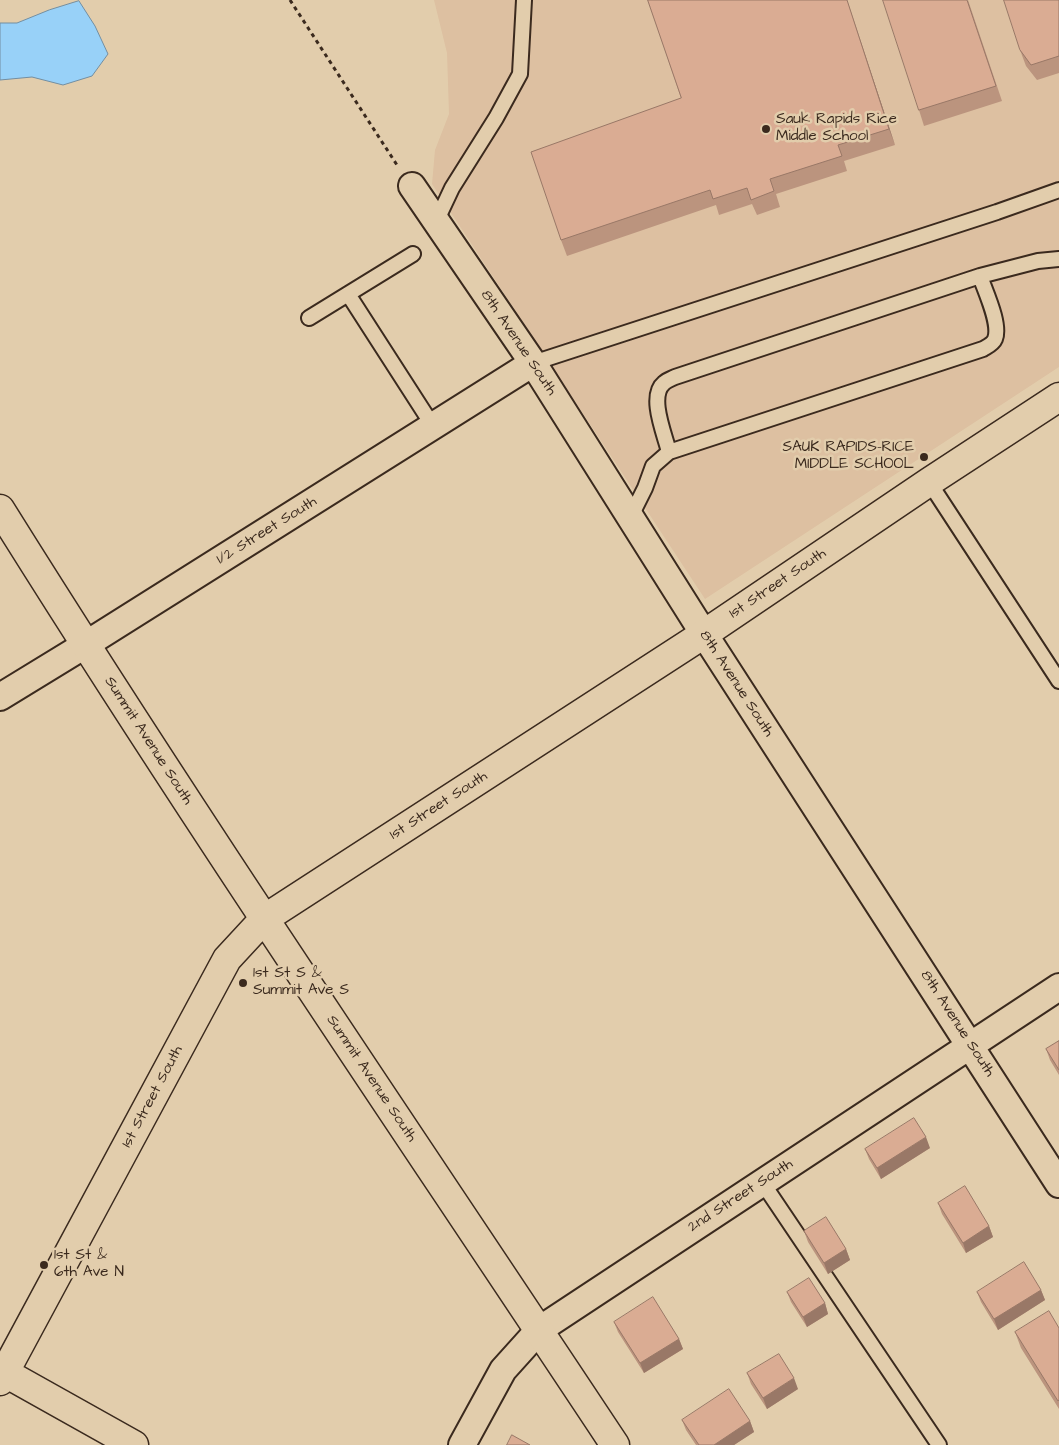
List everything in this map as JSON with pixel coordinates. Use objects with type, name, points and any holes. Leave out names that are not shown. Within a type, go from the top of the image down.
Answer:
[{"type":"street","name":"8th Avenue South","points":[[412,186],[533,363],[704,634],[1059,1184]]},
{"type":"street","name":"1/2 Street South","points":[[0,697],[533,363]]},
{"type":"street","name":"1st Street South","points":[[2,1374],[227,959],[264,919],[704,634],[1059,397]]},
{"type":"street","name":"Summit Avenue South","points":[[0,509],[85,645],[264,919],[615,1445]]},
{"type":"street","name":"2nd Street South","points":[[462,1445],[503,1370],[539,1330],[1059,987]]},
{"type":"street","points":[[2,1374],[134,1445]]},
{"type":"lane","points":[[436,222],[452,188],[496,118],[520,74],[524,0]]},
{"type":"lane","points":[[533,363],[997,212],[1059,190]]},
{"type":"lane","points":[[309,318],[413,254]]},
{"type":"lane","points":[[669,452],[657,406],[657,394],[663,383],[674,377],[980,276],[1038,261],[1059,259]]},
{"type":"lane","points":[[630,518],[653,466],[669,452],[991,345],[996,338],[996,322],[980,276]]},
{"type":"lane","points":[[348,294],[433,426]]},
{"type":"lane","points":[[929,482],[1059,681]]},
{"type":"lane","points":[[762,1182],[939,1445]]},
{"type":"path","points":[[290,0],[412,186]]},
{"type":"shaded area","points":[[434,0],[1059,0],[1059,367],[705,599],[432,184],[435,150],[449,114],[447,53]]},
{"type":"water","points":[[79,1],[95,26],[108,54],[92,76],[63,85],[32,77],[0,80],[0,23],[17,23],[49,10]]},
{"type":"building","name":"Sauk Rapids Rice Middle School","points":[[648,0],[847,0],[889,129],[838,145],[842,156],[770,179],[774,191],[751,200],[747,188],[713,199],[710,190],[561,240],[531,152],[681,98]]},
{"type":"building","points":[[883,0],[967,0],[996,86],[919,110]]},
{"type":"building","points":[[1004,0],[1059,0],[1059,56],[1031,65],[1020,50]]},
{"type":"building","points":[[1059,1041],[1059,1070],[1046,1049]]},
{"type":"building","points":[[914,1118],[926,1137],[877,1168],[865,1149]]},
{"type":"building","points":[[965,1186],[989,1226],[963,1243],[938,1203]]},
{"type":"building","points":[[826,1217],[846,1249],[824,1263],[804,1231]]},
{"type":"building","points":[[1024,1262],[1041,1290],[994,1319],[977,1292]]},
{"type":"building","points":[[809,1278],[825,1303],[803,1317],[787,1292]]},
{"type":"building","points":[[653,1297],[679,1339],[640,1363],[614,1322]]},
{"type":"building","points":[[1049,1311],[1059,1328],[1058,1401],[1015,1332]]},
{"type":"building","points":[[779,1354],[794,1378],[763,1398],[747,1373]]},
{"type":"building","points":[[729,1389],[750,1421],[714,1445],[699,1445],[682,1420]]},
{"type":"building","points":[[512,1435],[530,1445],[507,1445]]},
{"type":"place","name":"Sauk Rapids Rice Middle School","points":[[766,129]]},
{"type":"place","name":"SAUK RAPIDS-RICE MIDDLE SCHOOL","points":[[924,457]]},
{"type":"place","name":"1st St S & Summit Ave S","points":[[243,983]]},
{"type":"place","name":"1st St & 6th Ave N","points":[[44,1265]]}]
